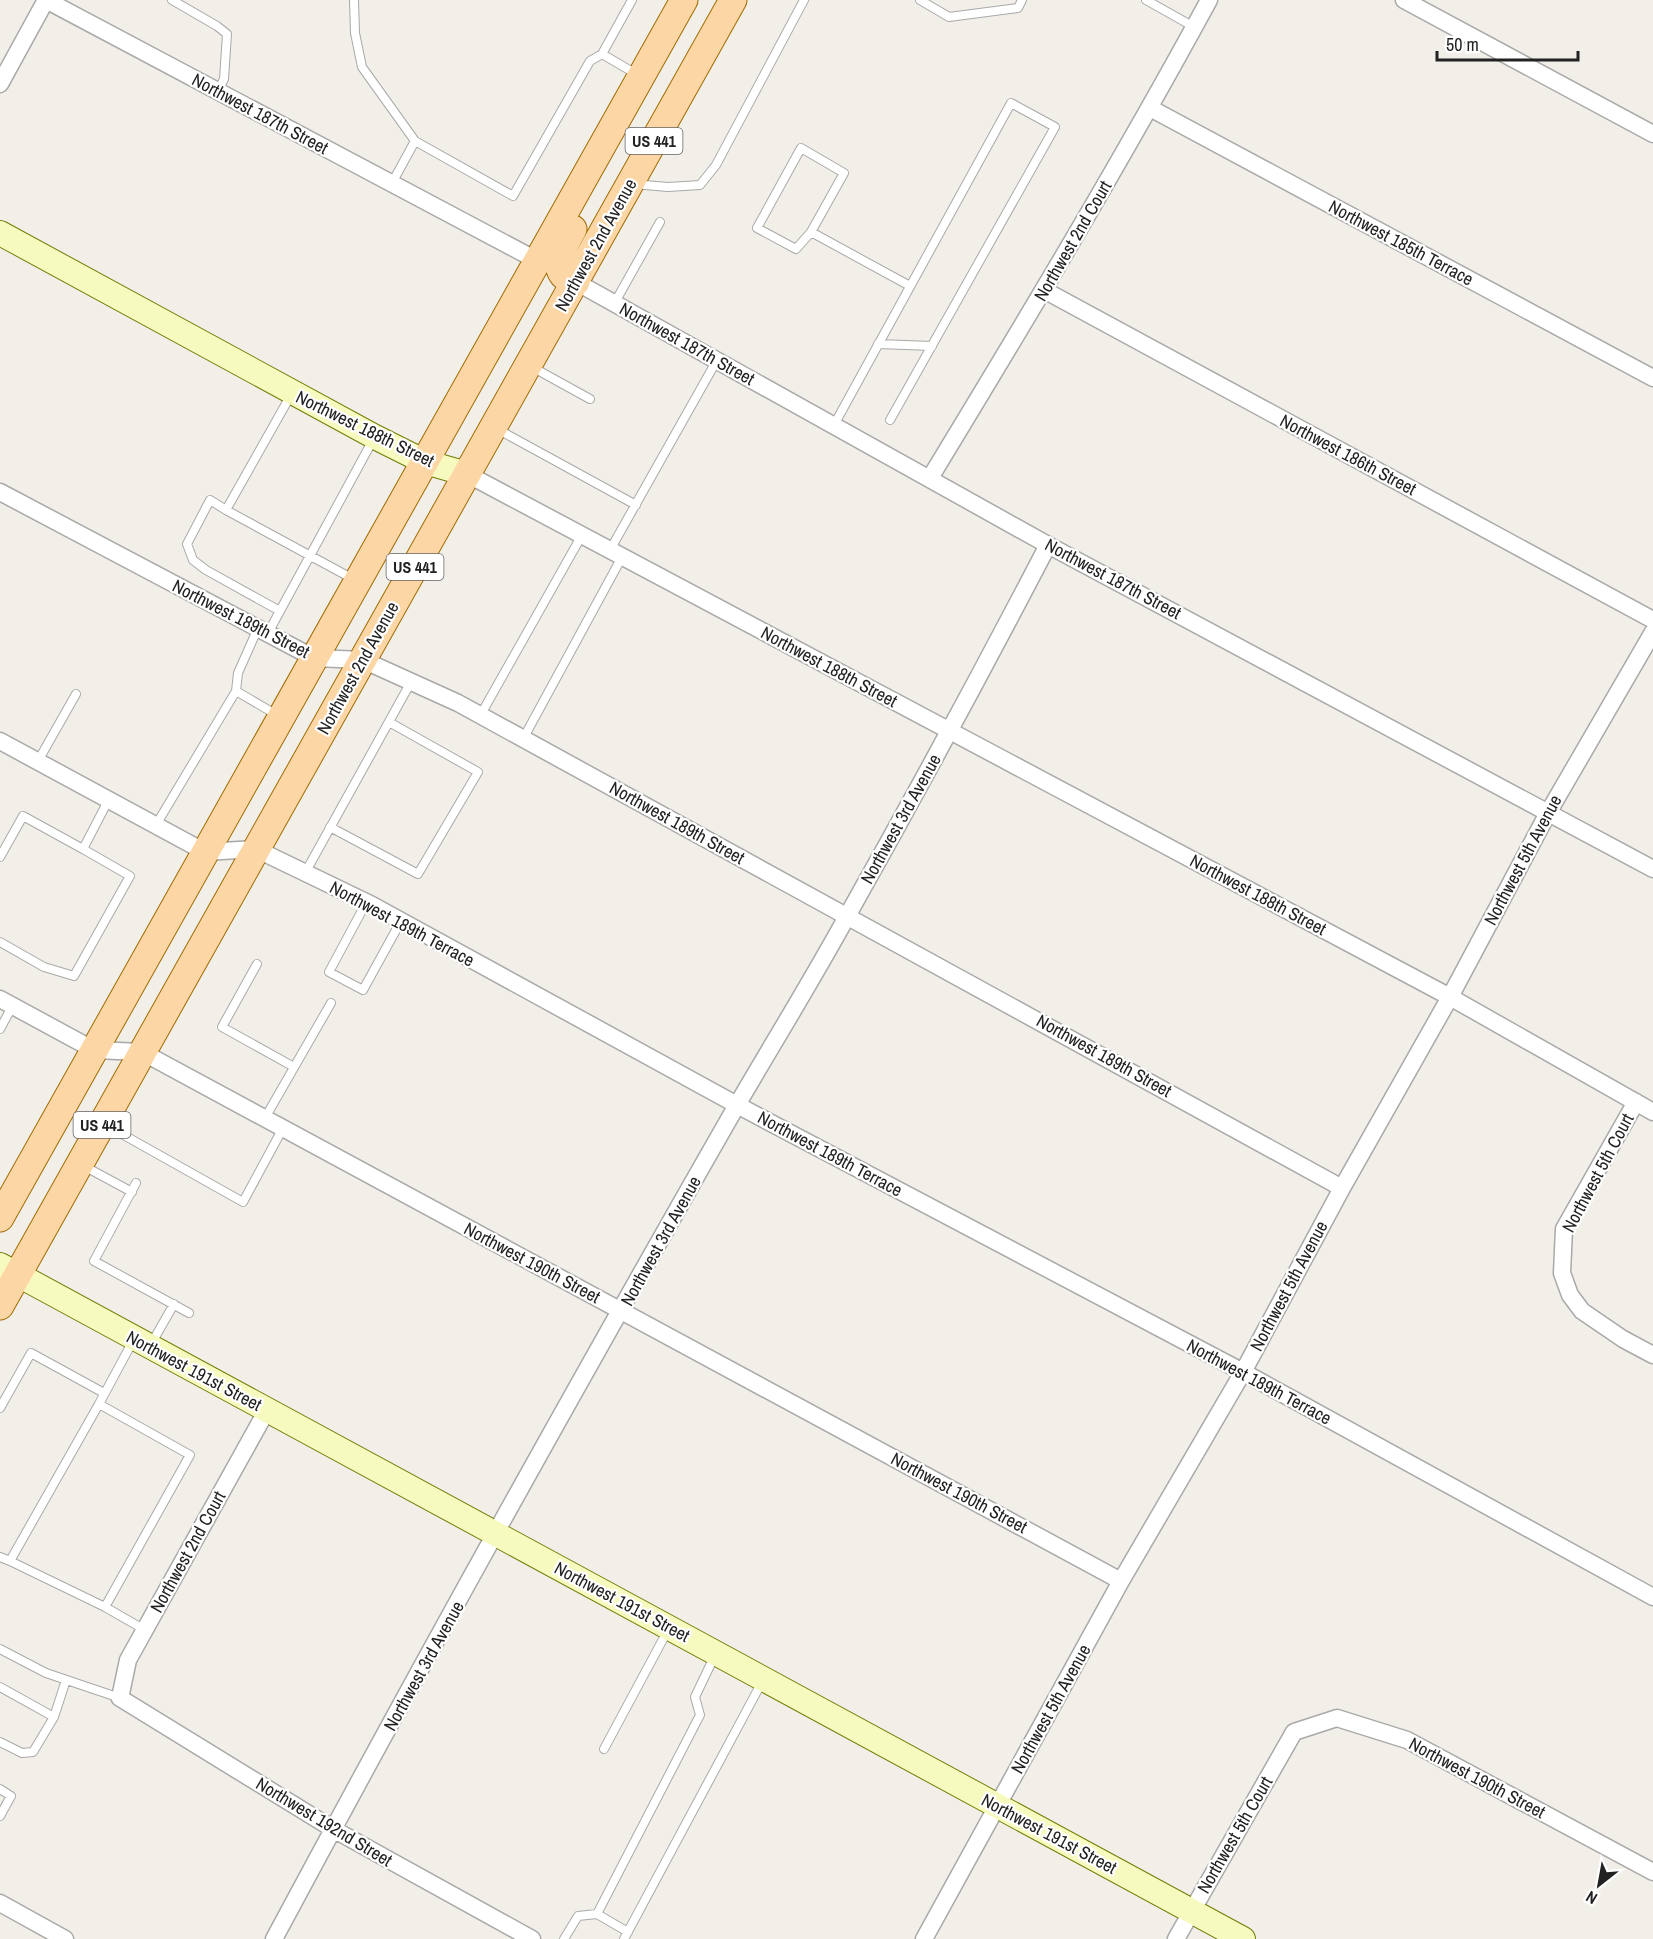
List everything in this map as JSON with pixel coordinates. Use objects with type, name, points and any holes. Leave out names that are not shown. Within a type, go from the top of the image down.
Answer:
[{"type":"main road","name":"US 441","points":[[0,1218],[684,0]]},
{"type":"main road","name":"Northwest 2nd Avenue","points":[[0,1306],[9,1270],[80,1164],[733,0]]},
{"type":"main road","points":[[576,282],[563,275],[560,267],[560,254],[586,205],[586,193],[581,184]]},
{"type":"street","points":[[0,84],[46,0]]},
{"type":"street","name":"Northwest 187th Street","points":[[46,0],[538,261]]},
{"type":"street","name":"Northwest 2nd Court","points":[[930,478],[1044,290],[1150,108],[1209,0]]},
{"type":"street","points":[[1404,0],[1653,134]]},
{"type":"street","name":"Northwest 185th Terrace","points":[[1150,108],[1653,378]]},
{"type":"street","name":"Northwest 188th Street","points":[[0,232],[375,437],[425,462],[467,474],[616,553],[1450,997],[1653,1112]]},
{"type":"street","name":"Northwest 187th Street","points":[[576,282],[1048,545],[1653,869]]},
{"type":"street","name":"Northwest 186th Street","points":[[1044,290],[1653,620]]},
{"type":"street","name":"Northwest 189th Street","points":[[0,492],[314,658],[363,660],[480,716],[1342,1188]]},
{"type":"street","name":"Northwest 3rd Avenue","points":[[274,1939],[621,1311],[848,916],[950,731],[1048,545]]},
{"type":"street","name":"Northwest 5th Avenue","points":[[924,1939],[1121,1581],[1243,1372],[1342,1188],[1450,997],[1548,813],[1653,632]]},
{"type":"street","points":[[0,741],[205,852]]},
{"type":"street","name":"Northwest 189th Terrace","points":[[205,852],[256,849],[401,921],[737,1106],[1243,1372],[1653,1597]]},
{"type":"street","name":"Northwest 190th Street","points":[[6,1002],[94,1050],[142,1052],[1121,1581]]},
{"type":"street","name":"Northwest 5th Court","points":[[1636,1102],[1564,1229],[1562,1273],[1570,1294],[1582,1311],[1623,1339],[1653,1355]]},
{"type":"street","name":"Northwest 191st Street","points":[[9,1270],[1243,1939]]},
{"type":"street","name":"Northwest 2nd Court","points":[[120,1698],[128,1660],[267,1410]]},
{"type":"street","name":"Northwest 192nd Street","points":[[120,1698],[333,1830],[532,1939]]},
{"type":"street","name":"Northwest 190th Street","points":[[1294,1732],[1337,1718],[1407,1740],[1653,1872]]},
{"type":"street","name":"Northwest 5th Court","points":[[1176,1939],[1294,1732]]},
{"type":"street","points":[[0,1903],[65,1939]]},
{"type":"lane","points":[[172,0],[218,26],[227,34],[224,79],[218,91]]},
{"type":"lane","points":[[354,0],[355,33],[362,67],[415,141],[513,196],[590,61],[602,54],[632,0]]},
{"type":"lane","points":[[630,184],[668,187],[700,185],[716,165],[804,0]]},
{"type":"lane","points":[[920,0],[949,17],[1018,8],[1022,0]]},
{"type":"lane","points":[[1146,0],[1194,27]]},
{"type":"lane","points":[[602,54],[641,77]]},
{"type":"lane","points":[[834,425],[1011,103],[1055,128],[890,420]]},
{"type":"lane","points":[[392,183],[415,141]]},
{"type":"lane","points":[[801,148],[844,173],[811,232],[796,249],[757,228],[801,148]]},
{"type":"lane","points":[[614,304],[660,222]]},
{"type":"lane","points":[[811,232],[910,286]]},
{"type":"lane","points":[[878,344],[932,346]]},
{"type":"lane","points":[[523,739],[616,553],[636,506],[717,360]]},
{"type":"lane","points":[[528,365],[590,399]]},
{"type":"lane","points":[[226,510],[292,393]]},
{"type":"lane","points":[[494,427],[636,506]]},
{"type":"lane","points":[[156,825],[236,691],[238,673],[263,631],[280,611],[375,437]]},
{"type":"lane","points":[[280,611],[206,570],[193,560],[187,544],[210,500],[357,581]]},
{"type":"lane","points":[[480,716],[582,535]]},
{"type":"lane","points":[[305,873],[411,682]]},
{"type":"lane","points":[[236,691],[281,717]]},
{"type":"lane","points":[[38,761],[76,694]]},
{"type":"lane","points":[[330,827],[418,874],[478,772],[389,722]]},
{"type":"lane","points":[[83,849],[109,799]]},
{"type":"lane","points":[[0,857],[23,816],[130,876],[74,976],[45,967],[0,942]]},
{"type":"lane","points":[[366,903],[329,972],[363,990],[401,921]]},
{"type":"lane","points":[[257,964],[222,1027],[294,1067]]},
{"type":"lane","points":[[0,1029],[6,1002]]},
{"type":"lane","points":[[265,1118],[331,1003]]},
{"type":"lane","points":[[103,1123],[243,1202],[283,1128]]},
{"type":"lane","points":[[80,1164],[132,1192]]},
{"type":"lane","points":[[136,1183],[93,1261],[189,1313]]},
{"type":"lane","points":[[10,1561],[104,1393],[174,1304]]},
{"type":"lane","points":[[0,1408],[31,1353],[104,1393]]},
{"type":"lane","points":[[99,1404],[190,1455],[105,1607]]},
{"type":"lane","points":[[0,1557],[105,1607],[145,1630]]},
{"type":"lane","points":[[604,1749],[669,1628]]},
{"type":"lane","points":[[0,1649],[46,1673],[120,1698]]},
{"type":"lane","points":[[597,1914],[700,1715],[695,1697],[716,1653]]},
{"type":"lane","points":[[564,1939],[578,1916],[597,1914],[626,1935],[764,1679]]},
{"type":"lane","points":[[0,1742],[22,1753],[33,1752],[54,1717],[66,1680]]},
{"type":"lane","points":[[0,1687],[54,1717]]},
{"type":"lane","points":[[0,1790],[11,1796],[0,1816]]}]
